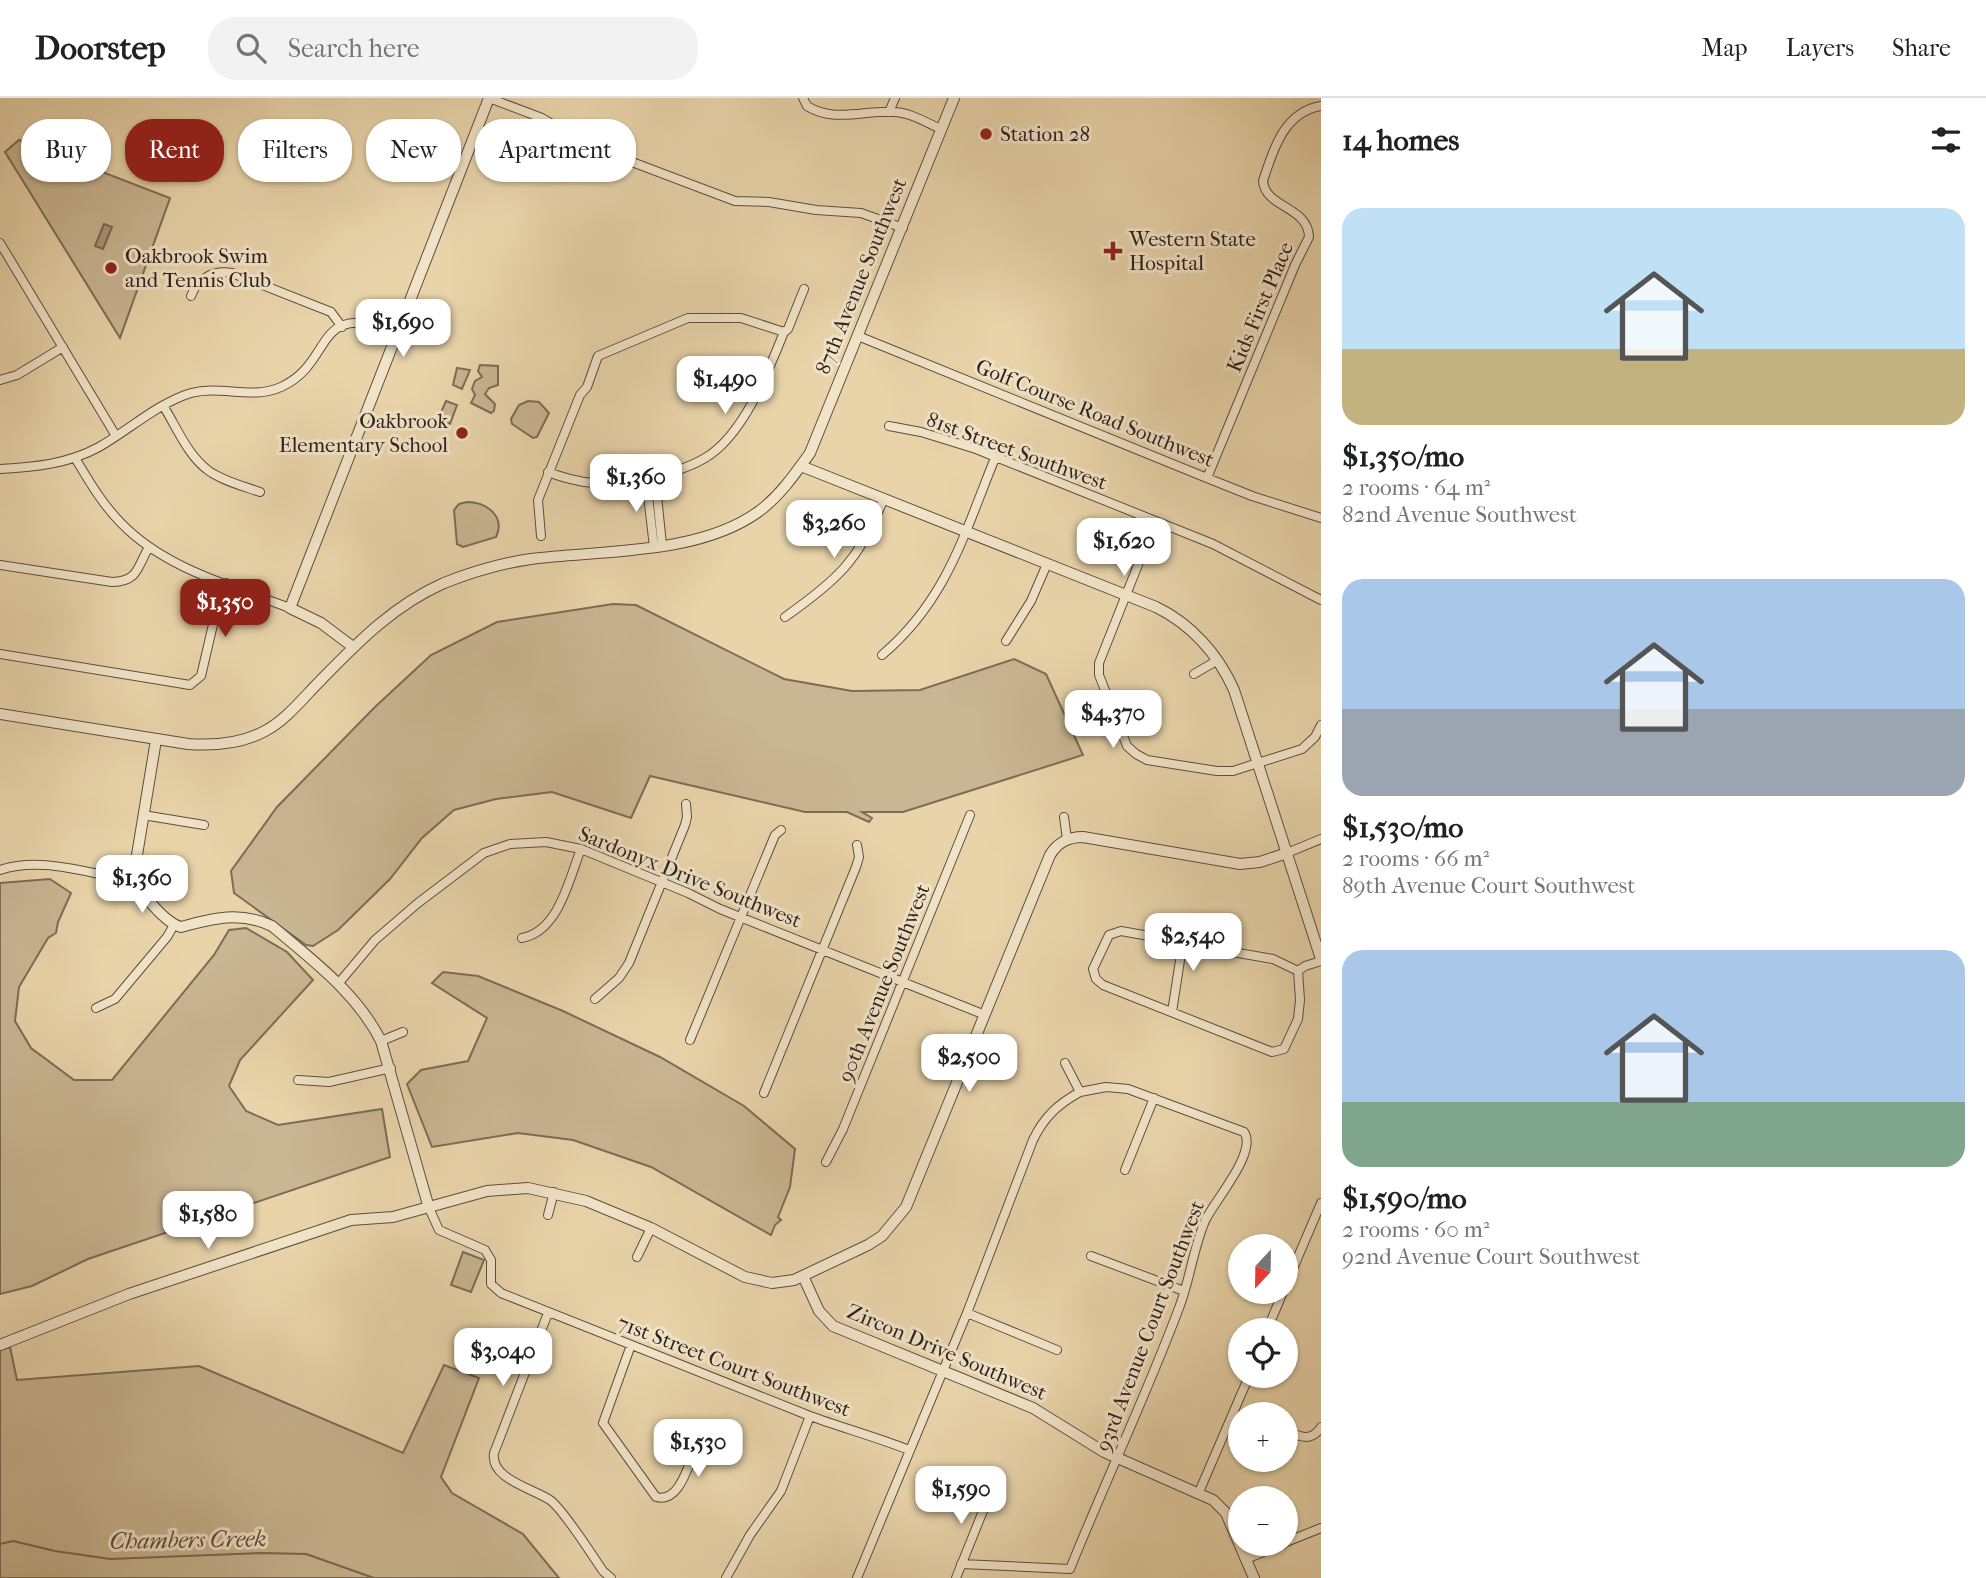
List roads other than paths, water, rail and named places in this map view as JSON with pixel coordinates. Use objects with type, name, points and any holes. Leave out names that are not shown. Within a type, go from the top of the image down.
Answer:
[{"type":"street","points":[[290,608],[489,98],[541,118],[587,145],[735,201],[769,202],[827,211],[865,213],[903,228]]},
{"type":"street","points":[[803,98],[810,108],[833,114],[900,112],[941,129]]},
{"type":"street","points":[[889,112],[895,98]]},
{"type":"street","name":"87th Avenue Southwest","points":[[0,714],[156,740],[217,745],[241,741],[263,732],[282,719],[353,647],[397,609],[443,584],[469,574],[529,559],[658,546],[719,533],[745,521],[777,495],[810,453],[954,98]]},
{"type":"street","name":"Kids First Place","points":[[1207,478],[1295,265],[1308,243],[1309,232],[1303,220],[1266,192],[1263,181],[1278,136],[1295,119],[1321,106]]},
{"type":"street","points":[[0,243],[116,436]]},
{"type":"street","points":[[191,296],[198,283],[210,274],[232,273],[331,312],[342,327]]},
{"type":"street","points":[[548,472],[575,482],[620,482],[683,468],[707,457],[727,440],[764,385],[804,289]]},
{"type":"street","points":[[541,536],[538,500],[598,356],[688,318],[741,318],[784,332]]},
{"type":"street","points":[[0,469],[51,464],[75,458],[178,398],[206,390],[249,393],[279,388],[304,371],[324,340],[348,323],[376,324],[397,332]]},
{"type":"street","name":"Golf Course Road Southwest","points":[[858,336],[1252,496],[1321,518]]},
{"type":"street","points":[[0,380],[17,375],[63,347]]},
{"type":"street","points":[[164,407],[204,467],[216,475],[260,492]]},
{"type":"street","name":"81st Street Southwest","points":[[889,426],[944,439],[1213,544],[1321,600]]},
{"type":"street","points":[[75,458],[113,515],[149,547],[187,568],[290,608],[321,623],[353,647]]},
{"type":"street","points":[[882,655],[908,632],[926,610],[947,575],[995,458]]},
{"type":"street","points":[[801,466],[1156,607],[1180,621],[1218,660],[1234,690],[1321,960],[1298,971]]},
{"type":"street","points":[[651,477],[658,546]]},
{"type":"street","points":[[785,617],[822,590],[850,563],[872,530],[883,500]]},
{"type":"street","points":[[1155,522],[1098,669],[1127,746],[1147,760],[1233,771],[1301,749],[1315,737],[1321,725]]},
{"type":"street","points":[[0,565],[123,582],[135,575],[149,547]]},
{"type":"street","points":[[1006,641],[1031,601],[1047,564]]},
{"type":"street","points":[[0,654],[185,686],[197,681],[202,671],[218,603],[226,583]]},
{"type":"street","points":[[1194,674],[1218,660]]},
{"type":"street","points":[[156,740],[136,861],[136,880],[174,925],[181,927],[231,915],[258,919],[272,926],[338,984],[370,1018],[382,1041],[391,1068],[429,1208]]},
{"type":"street","points":[[595,999],[626,969],[685,825],[686,804]]},
{"type":"street","points":[[144,815],[204,825]]},
{"type":"street","name":"90th Avenue Southwest","points":[[826,1162],[843,1129],[970,815]]},
{"type":"street","points":[[1063,817],[1068,839]]},
{"type":"street","points":[[690,1040],[775,835],[781,830]]},
{"type":"street","points":[[0,1345],[128,1294],[351,1220],[393,1217],[511,1188],[555,1192],[611,1210],[746,1277],[779,1283],[803,1276],[883,1236],[902,1213],[1050,855],[1060,843],[1083,837],[1240,864],[1260,862],[1321,839]]},
{"type":"street","name":"Sardonyx Drive Southwest","points":[[338,984],[386,929],[484,853],[501,846],[528,842],[560,843],[581,849],[985,1015]]},
{"type":"street","points":[[764,1093],[856,867],[859,857],[857,845]]},
{"type":"street","points":[[522,938],[537,934],[552,919],[581,849]]},
{"type":"street","points":[[0,870],[13,866],[37,865],[136,880]]},
{"type":"street","points":[[96,1008],[115,999],[174,925]]},
{"type":"street","points":[[1172,1012],[1181,954],[1177,943],[1121,931],[1109,935],[1093,969],[1099,983],[1272,1052],[1284,1049],[1298,1018],[1298,971]]},
{"type":"street","points":[[1227,951],[1273,960],[1298,971]]},
{"type":"street","points":[[382,1041],[402,1032]]},
{"type":"street","points":[[1065,1063],[1080,1092]]},
{"type":"street","points":[[298,1080],[329,1082],[391,1068]]},
{"type":"street","points":[[857,1578],[967,1313],[1039,1128],[1056,1107],[1080,1092],[1114,1087],[1135,1090],[1154,1098],[1125,1170]]},
{"type":"street","name":"93rd Avenue Court Southwest","points":[[961,1564],[1070,1569],[1184,1291],[1206,1218],[1248,1146],[1244,1132],[1154,1098]]},
{"type":"street","points":[[548,1215],[555,1192]]},
{"type":"street","points":[[1298,1256],[1321,1203]]},
{"type":"street","name":"71st Street Court Southwest","points":[[429,1208],[439,1230],[485,1250],[491,1260],[491,1282],[496,1291],[810,1416],[871,1434],[909,1450]]},
{"type":"street","points":[[637,1257],[651,1228]]},
{"type":"street","points":[[1091,1256],[1184,1291]]},
{"type":"street","name":"Zircon Drive Southwest","points":[[803,1276],[819,1311],[828,1322],[1033,1408],[1117,1458],[1213,1500],[1226,1513],[1254,1578]]},
{"type":"street","points":[[548,1313],[494,1453],[494,1465],[501,1474],[553,1502],[603,1571],[611,1578]]},
{"type":"street","points":[[967,1313],[1057,1350]]},
{"type":"street","points":[[631,1345],[603,1423],[652,1494],[660,1498],[674,1494],[695,1451],[695,1435]]},
{"type":"street","points":[[726,1578],[756,1525],[781,1491],[810,1416]]},
{"type":"street","points":[[1298,1436],[1318,1431]]},
{"type":"street","points":[[1199,1492],[1228,1434]]},
{"type":"street","points":[[956,1578],[985,1506],[997,1496]]},
{"type":"street","points":[[1298,1537],[1321,1528]]},
{"type":"street","points":[[1246,1559],[1253,1556]]},
{"type":"waterway","name":"Chambers Creek","points":[[0,1544],[13,1541],[55,1551],[110,1559],[262,1553],[306,1554],[374,1578]]},
{"type":"place","name":"Station 28","points":[[986,134]]},
{"type":"place","name":"Western State Hospital","points":[[1113,251]]},
{"type":"place","name":"Oakbrook Swim and Tennis Club","points":[[111,268]]},
{"type":"place","name":"Oakbrook Elementary School","points":[[462,433]]}]
